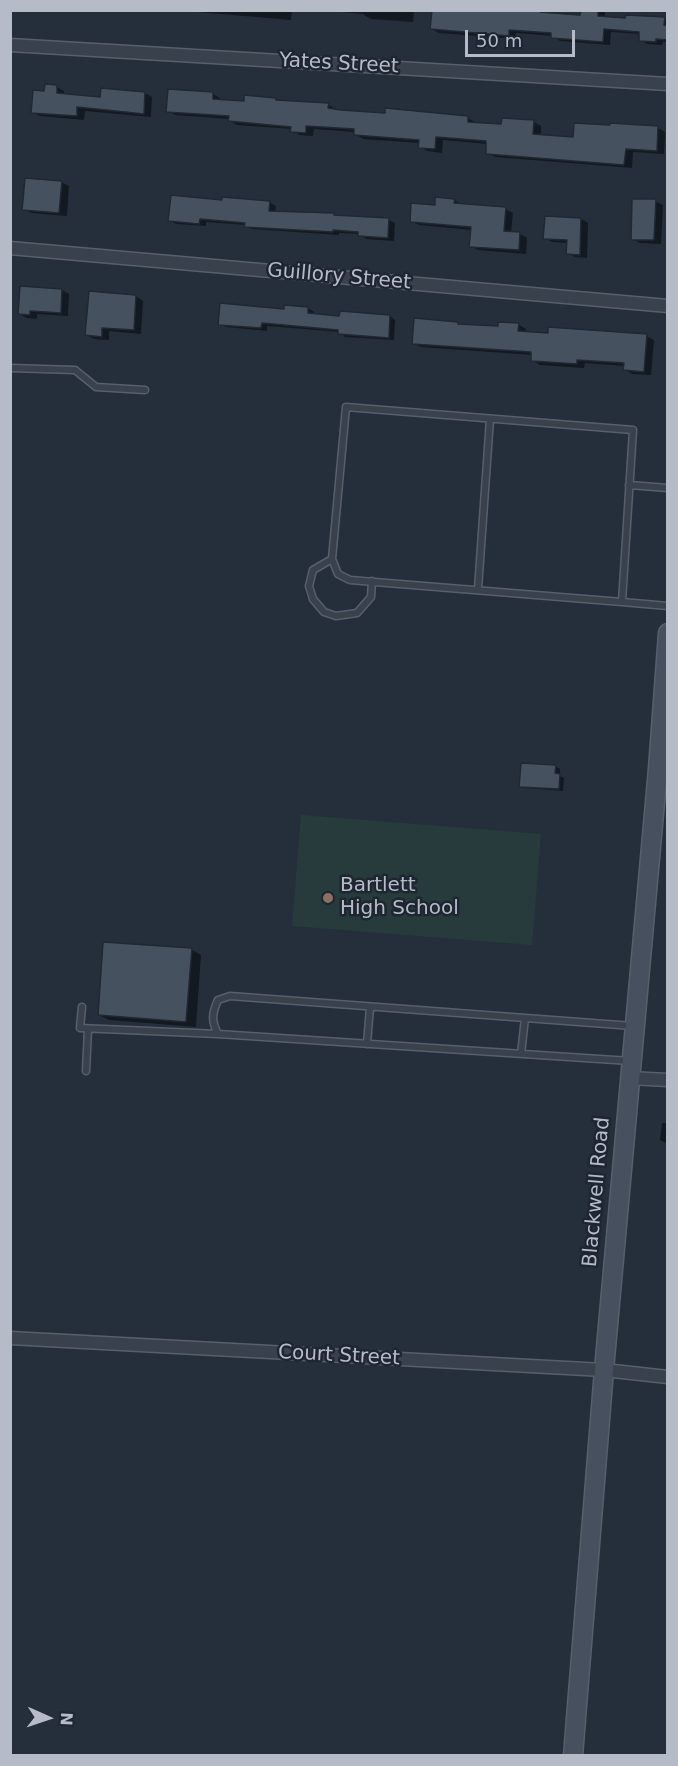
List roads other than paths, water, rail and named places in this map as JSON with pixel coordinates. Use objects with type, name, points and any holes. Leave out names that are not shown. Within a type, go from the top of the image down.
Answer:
[{"type":"street","name":"Yates Street","points":[[10,45],[668,84]]},
{"type":"street","name":"Guillory Street","points":[[10,248],[668,306]]},
{"type":"street","name":"Blackwell Road","points":[[573,1755],[634,1026],[663,770],[668,633]]},
{"type":"street","points":[[630,1070],[668,1080]]},
{"type":"street","name":"Court Street","points":[[10,1338],[604,1370],[668,1377]]},
{"type":"lane","points":[[10,368],[75,370],[96,387],[145,390]]},
{"type":"lane","points":[[622,602],[633,430],[346,407],[332,559],[338,574],[350,580],[668,606]]},
{"type":"lane","points":[[478,589],[490,419]]},
{"type":"lane","points":[[629,485],[668,488]]},
{"type":"lane","points":[[332,559],[313,570],[309,586],[313,599],[324,612],[336,616],[357,613],[371,597],[372,581]]},
{"type":"lane","points":[[218,1034],[213,1024],[213,1011],[219,1000],[230,996],[634,1026]]},
{"type":"lane","points":[[82,1007],[80,1028],[88,1029],[218,1034],[521,1054],[630,1070]]},
{"type":"lane","points":[[367,1044],[370,1007]]},
{"type":"lane","points":[[521,1054],[525,1018]]},
{"type":"lane","points":[[86,1071],[88,1029]]},
{"type":"place","name":"Bartlett High School","points":[[328,898]]}]
